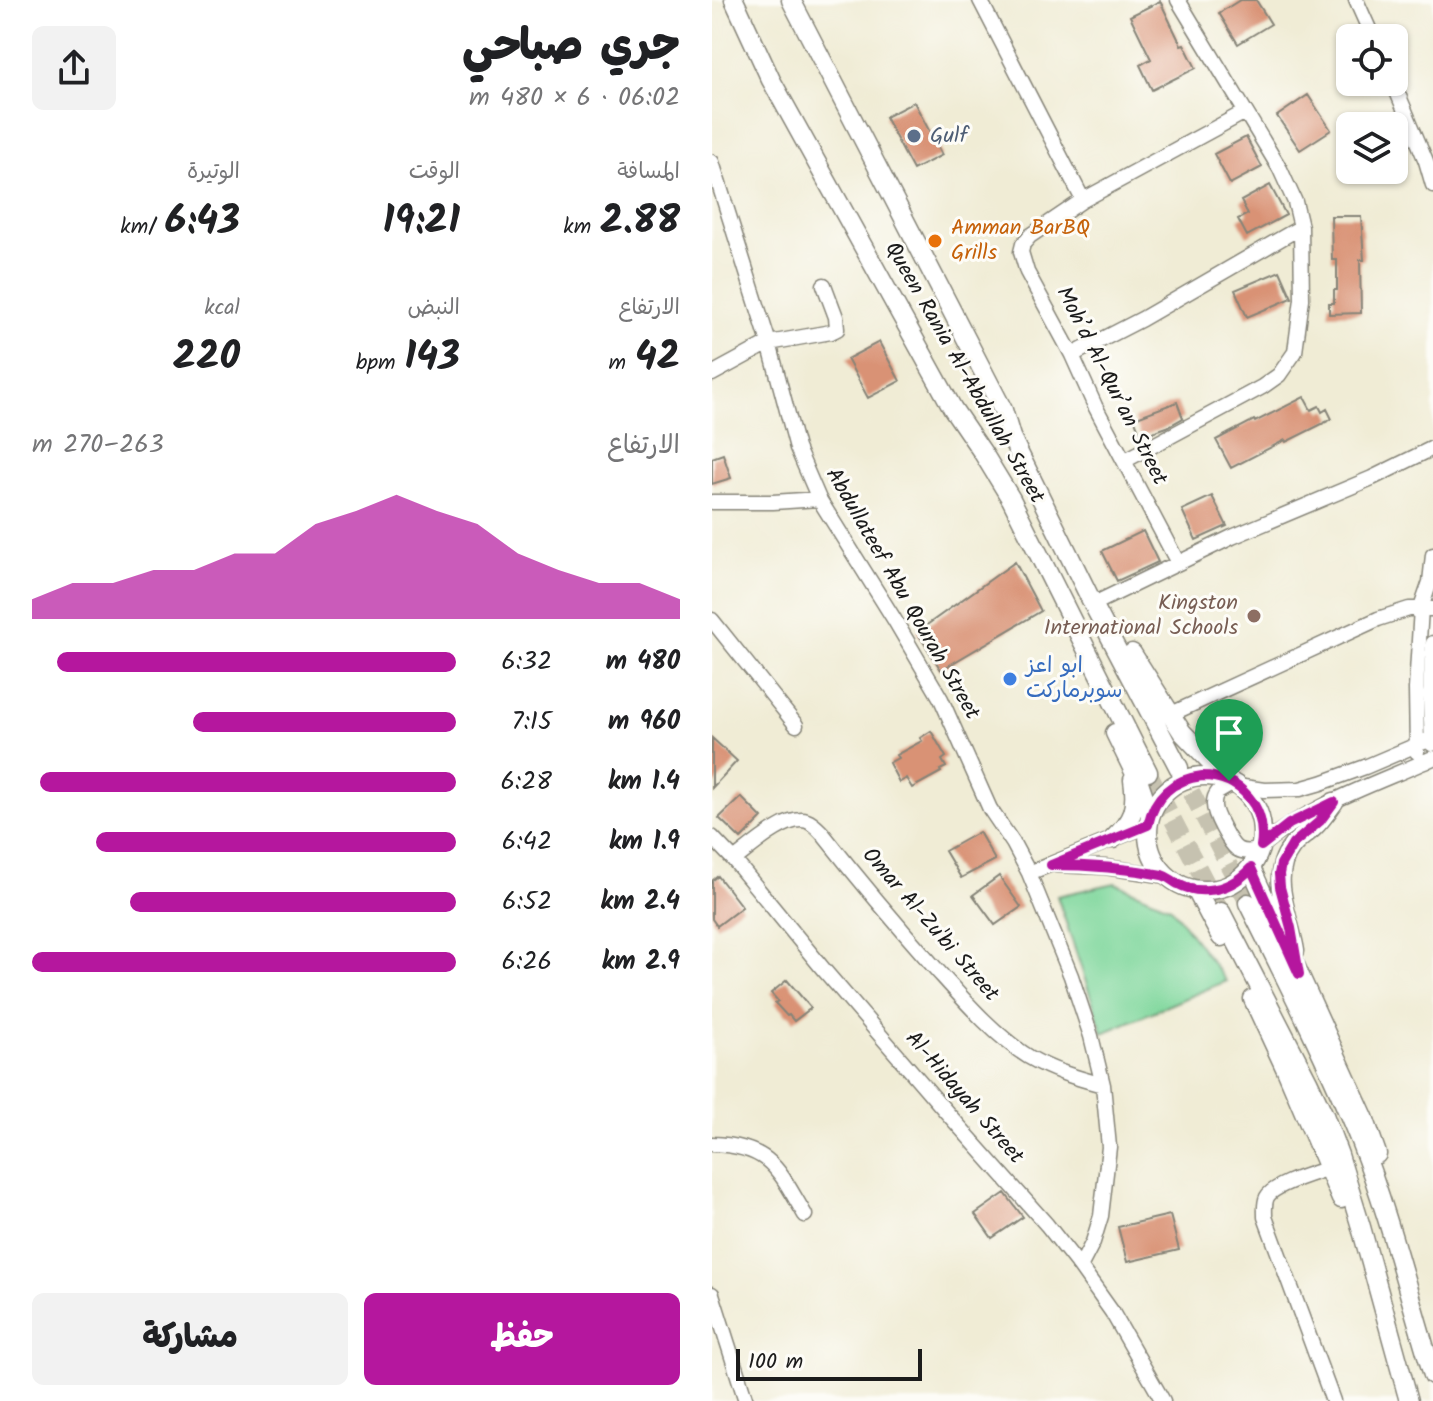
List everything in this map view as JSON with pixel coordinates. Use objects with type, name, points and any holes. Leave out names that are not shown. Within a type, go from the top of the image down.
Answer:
[{"type":"main road","name":"Queen Rania Al-Abdullah Street","points":[[734,0],[771,80],[953,409],[1140,771],[1149,820],[1150,852],[1167,876]]},
{"type":"main road","name":"Queen Rania Al-Abdullah Street","points":[[791,0],[1003,410],[1011,437],[1095,608],[1179,768]]},
{"type":"main road","points":[[1003,410],[1043,476],[1102,600],[1169,715],[1182,732],[1250,798],[1259,814],[1261,846],[1245,875],[1230,885],[1214,890],[1196,890],[1167,876]]},
{"type":"main road","points":[[1113,839],[1129,822],[1140,771]]},
{"type":"main road","points":[[1149,820],[1162,794],[1185,779],[1211,776],[1233,783]]},
{"type":"main road","points":[[1299,974],[1280,887],[1281,864],[1293,844],[1320,821],[1334,802]]},
{"type":"main road","points":[[1251,868],[1364,1117],[1382,1167],[1387,1220]]},
{"type":"main road","points":[[1196,890],[1263,1020],[1343,1204],[1361,1227]]},
{"type":"main road","points":[[1248,903],[1328,1067],[1360,1143],[1387,1220],[1433,1375]]},
{"type":"main road","points":[[1221,912],[1324,1115],[1361,1227],[1409,1401]]},
{"type":"street","points":[[980,0],[1083,200]]},
{"type":"street","points":[[1124,461],[1262,387],[1279,375],[1291,360],[1298,340],[1302,299],[1301,227],[1295,202],[1280,169],[1178,0]]},
{"type":"street","points":[[1356,0],[1367,24]]},
{"type":"street","points":[[1399,96],[1433,185]]},
{"type":"street","name":"Moh’d Al-Qur’an Street","points":[[1178,563],[1027,272],[1021,252],[1030,236],[1083,200],[1245,112]]},
{"type":"street","name":"Abdullateef Abu Qourah Street","points":[[712,162],[769,343],[797,448],[819,499],[941,699],[990,809],[1029,873],[1071,976],[1091,1036],[1103,1085],[1109,1147],[1104,1196],[1095,1235],[1080,1267]]},
{"type":"street","points":[[1072,355],[1142,319],[1301,227]]},
{"type":"street","points":[[712,374],[769,343],[837,329],[836,317],[824,285]]},
{"type":"street","points":[[1102,600],[1433,448]]},
{"type":"street","points":[[712,502],[819,499]]},
{"type":"street","points":[[1419,764],[1416,689],[1432,587],[1433,555]]},
{"type":"street","points":[[1169,715],[1395,612],[1427,609]]},
{"type":"street","points":[[712,620],[796,725]]},
{"type":"street","points":[[1432,738],[1331,780],[1300,789],[1264,790],[1233,783],[1218,792],[1215,811],[1234,846],[1244,852],[1256,850],[1289,824],[1433,757],[1433,643]]},
{"type":"street","name":"Omar Al-Zu'bi Street","points":[[734,860],[793,820],[803,820],[813,825],[890,918],[955,991],[994,1029],[1045,1066],[1103,1085]]},
{"type":"street","points":[[1029,873],[1113,839],[1149,820]]},
{"type":"street","name":"Al-Hidayah Street","points":[[712,837],[1047,1225],[1112,1312],[1163,1401]]},
{"type":"street","points":[[1051,865],[1105,867],[1167,876]]},
{"type":"street","points":[[712,1144],[746,1148],[765,1157],[779,1171],[805,1215]]},
{"type":"street","points":[[1329,1168],[1272,1192],[1267,1198],[1265,1217],[1333,1401]]},
{"type":"street","points":[[712,1294],[744,1401]]},
{"type":"green space","points":[[1115,883],[1171,907],[1226,981],[1103,1033],[1057,896]]},
{"type":"building","points":[[1240,0],[1256,0],[1271,24],[1238,44],[1219,13]]},
{"type":"building","points":[[1160,1],[1196,68],[1152,90],[1140,65],[1151,59],[1130,16]]},
{"type":"building","points":[[1308,95],[1331,130],[1300,150],[1277,116]]},
{"type":"building","name":"Gulf","points":[[914,102],[942,155],[913,170],[885,117]]},
{"type":"building","points":[[1246,137],[1262,167],[1230,184],[1214,154]]},
{"type":"building","points":[[1270,185],[1286,215],[1247,236],[1238,219],[1248,214],[1241,201]]},
{"type":"building","points":[[1331,216],[1361,216],[1364,260],[1360,260],[1361,313],[1329,314],[1329,303],[1334,303],[1334,290],[1337,290],[1337,260],[1332,260]]},
{"type":"building","points":[[1280,271],[1292,298],[1247,317],[1235,290]]},
{"type":"building","points":[[879,342],[900,381],[868,398],[847,359]]},
{"type":"building","points":[[1304,397],[1311,410],[1319,406],[1322,412],[1327,409],[1332,419],[1231,468],[1216,440]]},
{"type":"building","points":[[1177,402],[1183,418],[1141,436],[1134,418]]},
{"type":"building","points":[[723,454],[731,478],[712,484],[712,458]]},
{"type":"building","points":[[1212,496],[1227,526],[1196,540],[1182,510]]},
{"type":"building","points":[[1143,531],[1158,562],[1117,581],[1102,551]]},
{"type":"building","points":[[1015,562],[1041,611],[941,670],[917,632]]},
{"type":"building","points":[[931,731],[946,757],[942,760],[946,767],[912,788],[906,778],[899,782],[889,763],[898,758],[896,755],[922,741],[920,738]]},
{"type":"building","points":[[712,738],[737,761],[712,788]]},
{"type":"building","points":[[741,797],[762,818],[741,839],[719,818]]},
{"type":"building","points":[[979,832],[995,860],[961,878],[945,851]]},
{"type":"building","points":[[718,876],[742,907],[717,926],[712,919],[712,881]]},
{"type":"building","points":[[999,876],[1021,907],[995,925],[973,895]]},
{"type":"building","points":[[787,980],[811,1008],[794,1021],[775,1003],[778,1001],[771,993]]},
{"type":"building","points":[[1005,1193],[1023,1217],[992,1238],[975,1214]]},
{"type":"building","points":[[1170,1215],[1179,1250],[1127,1262],[1118,1227]]},
{"type":"tunnel","points":[[1179,768],[1248,903]]},
{"type":"tunnel","points":[[1148,772],[1221,912]]},
{"type":"place","name":"Gulf","points":[[914,136]]},
{"type":"place","name":"Amman BarBQ Grills","points":[[935,241]]},
{"type":"place","name":"Kingston International Schools","points":[[1254,616]]},
{"type":"place","name":"ابو اعز سوبرماركت","points":[[1010,679]]},
{"type":"route","points":[[1202,776],[1229,781],[1244,791],[1255,806],[1261,822],[1261,846],[1289,824],[1334,802],[1320,821],[1293,844],[1281,864],[1280,887],[1299,974],[1251,868],[1230,885],[1214,890],[1196,890],[1167,876],[1091,865],[1051,865],[1148,825],[1155,803],[1176,783],[1202,776]]}]
